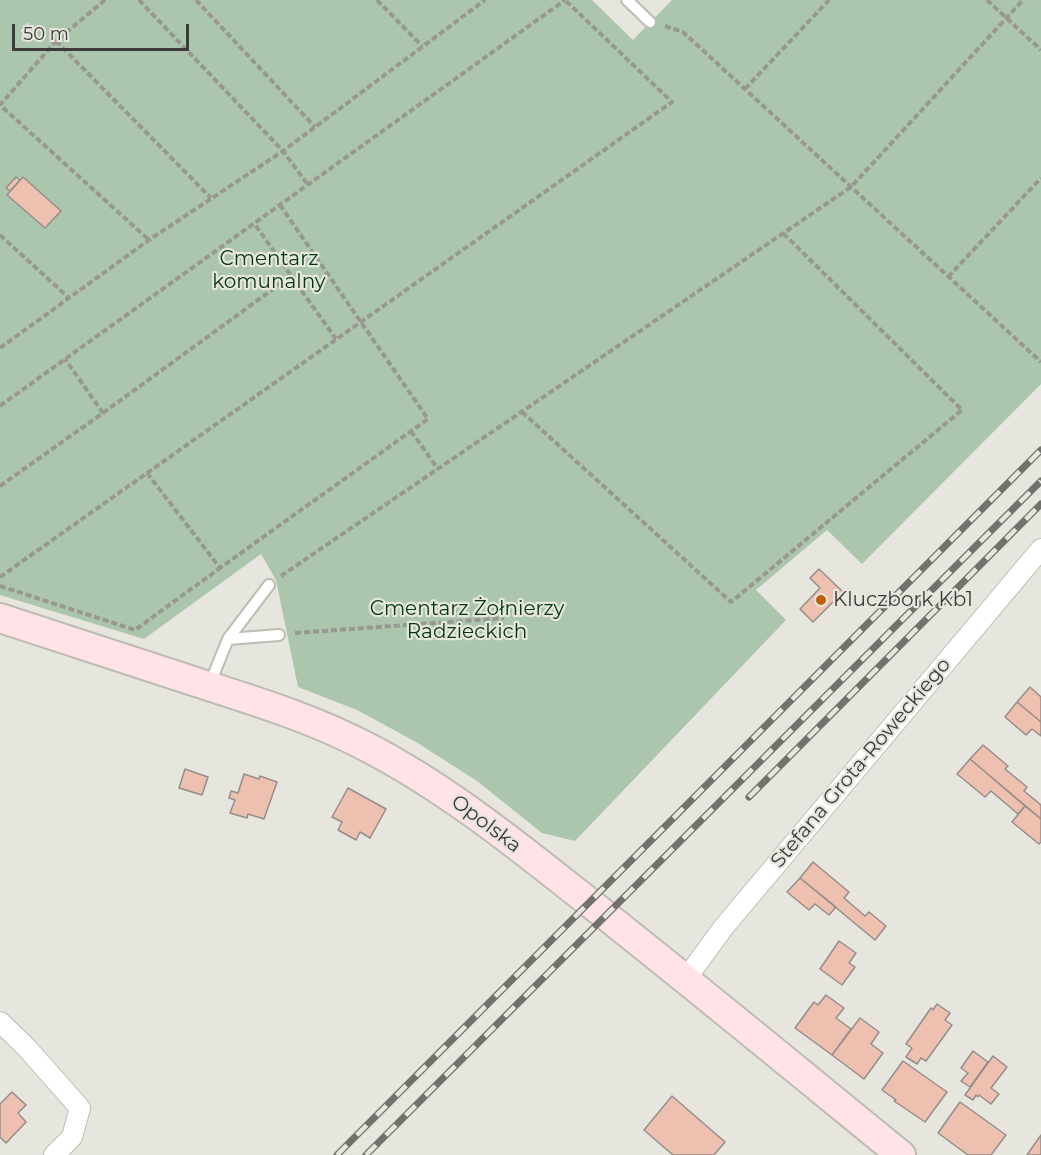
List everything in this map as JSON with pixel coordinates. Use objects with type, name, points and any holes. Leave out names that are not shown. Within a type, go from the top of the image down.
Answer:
[{"type":"main road","name":"Opolska","points":[[0,618],[276,708],[367,746],[413,772],[465,807],[562,882],[902,1155]]},
{"type":"street","name":"Stefana Grota-Roweckiego","points":[[686,980],[723,928],[1041,549]]},
{"type":"street","points":[[0,1022],[26,1047],[80,1108],[72,1137],[54,1155]]},
{"type":"lane","points":[[627,0],[650,22]]},
{"type":"lane","points":[[209,686],[228,639],[269,585]]},
{"type":"lane","points":[[228,639],[279,635]]},
{"type":"path","points":[[105,0],[57,41],[0,105],[149,240]]},
{"type":"path","points":[[139,0],[283,152],[308,185]]},
{"type":"path","points":[[196,0],[315,127]]},
{"type":"path","points":[[376,0],[423,46]]},
{"type":"path","points":[[0,348],[149,240],[283,152],[485,0]]},
{"type":"path","points":[[0,406],[565,0],[672,102],[0,577]]},
{"type":"path","points":[[745,89],[829,0]]},
{"type":"path","points":[[987,0],[1041,50]]},
{"type":"path","points":[[269,585],[851,187],[1023,0]]},
{"type":"path","points":[[650,22],[683,32],[1041,362]]},
{"type":"path","points":[[57,41],[211,198]]},
{"type":"path","points":[[948,277],[1041,178]]},
{"type":"path","points":[[0,586],[135,630],[428,419],[280,205]]},
{"type":"path","points":[[254,224],[336,340]]},
{"type":"path","points":[[522,412],[731,602],[962,410],[783,233]]},
{"type":"path","points":[[0,235],[69,298]]},
{"type":"path","points":[[0,486],[291,276]]},
{"type":"path","points":[[65,359],[103,413]]},
{"type":"path","points":[[411,430],[438,469]]},
{"type":"path","points":[[147,473],[220,568]]},
{"type":"path","points":[[279,635],[504,618]]},
{"type":"green space","name":"Cmentarz komunalny","points":[[0,0],[592,0],[633,40],[672,0],[1041,0],[1041,384],[862,564],[827,530],[756,590],[786,620],[575,841],[542,833],[477,781],[416,742],[357,710],[298,687],[276,580],[261,554],[144,639],[0,595]]},
{"type":"building","points":[[16,177],[20,180],[10,191],[6,188]]},
{"type":"building","points":[[23,177],[61,211],[45,228],[7,195]]},
{"type":"building","name":"Kluczbork Kb1","points":[[819,569],[843,592],[813,622],[800,609],[820,588],[810,578]]},
{"type":"building","points":[[1030,687],[1041,697],[1041,722],[1017,702]]},
{"type":"building","points":[[1017,702],[1041,722],[1041,736],[1032,729],[1026,735],[1005,717]]},
{"type":"building","points":[[983,745],[1008,766],[1005,769],[1027,787],[1024,791],[1041,805],[1041,819],[970,759]]},
{"type":"building","points":[[970,759],[1025,806],[1018,814],[991,791],[985,797],[957,774]]},
{"type":"building","points":[[185,769],[208,777],[202,795],[179,788]]},
{"type":"building","points":[[244,774],[259,779],[260,776],[277,782],[264,819],[248,814],[247,818],[230,813],[235,800],[229,798],[231,791],[238,793]]},
{"type":"building","points":[[348,788],[386,809],[370,838],[360,832],[356,840],[338,830],[342,822],[332,817]]},
{"type":"building","points":[[1025,806],[1041,819],[1041,842],[1039,844],[1012,822]]},
{"type":"building","points":[[813,862],[849,892],[844,898],[865,916],[869,912],[886,926],[875,940],[800,878]]},
{"type":"building","points":[[800,878],[836,907],[829,915],[815,904],[809,910],[787,892]]},
{"type":"building","points":[[839,941],[856,953],[849,963],[855,967],[842,985],[820,969]]},
{"type":"building","points":[[826,995],[844,1008],[836,1018],[851,1029],[832,1055],[795,1028],[814,1002],[818,1005]]},
{"type":"building","points":[[937,1004],[950,1013],[945,1020],[952,1025],[926,1061],[921,1058],[917,1064],[906,1057],[912,1048],[906,1044],[931,1008],[933,1010]]},
{"type":"building","points":[[860,1018],[879,1032],[871,1044],[883,1053],[864,1079],[832,1055]]},
{"type":"building","points":[[973,1051],[988,1062],[970,1087],[961,1081],[968,1073],[961,1068]]},
{"type":"building","points":[[993,1056],[1007,1067],[991,1088],[999,1094],[991,1104],[979,1095],[978,1097],[976,1095],[973,1100],[965,1095]]},
{"type":"building","points":[[903,1061],[947,1092],[925,1122],[882,1090]]},
{"type":"building","points":[[12,1092],[26,1105],[18,1113],[26,1122],[6,1143],[0,1137],[0,1104]]},
{"type":"building","points":[[672,1096],[725,1142],[714,1155],[673,1155],[644,1130]]},
{"type":"building","points":[[960,1102],[1006,1135],[991,1155],[968,1155],[938,1133]]},
{"type":"building","points":[[1041,1135],[1041,1155],[1027,1155]]},
{"type":"railway","points":[[337,1155],[1041,450]]},
{"type":"railway","points":[[366,1155],[1041,481]]},
{"type":"railway","points":[[749,797],[1041,504]]},
{"type":"place","name":"Kluczbork Kb1","points":[[821,600]]},
{"type":"park label","name":"Cmentarz Żołnierzy Radzieckich","points":[[467,620]]}]
